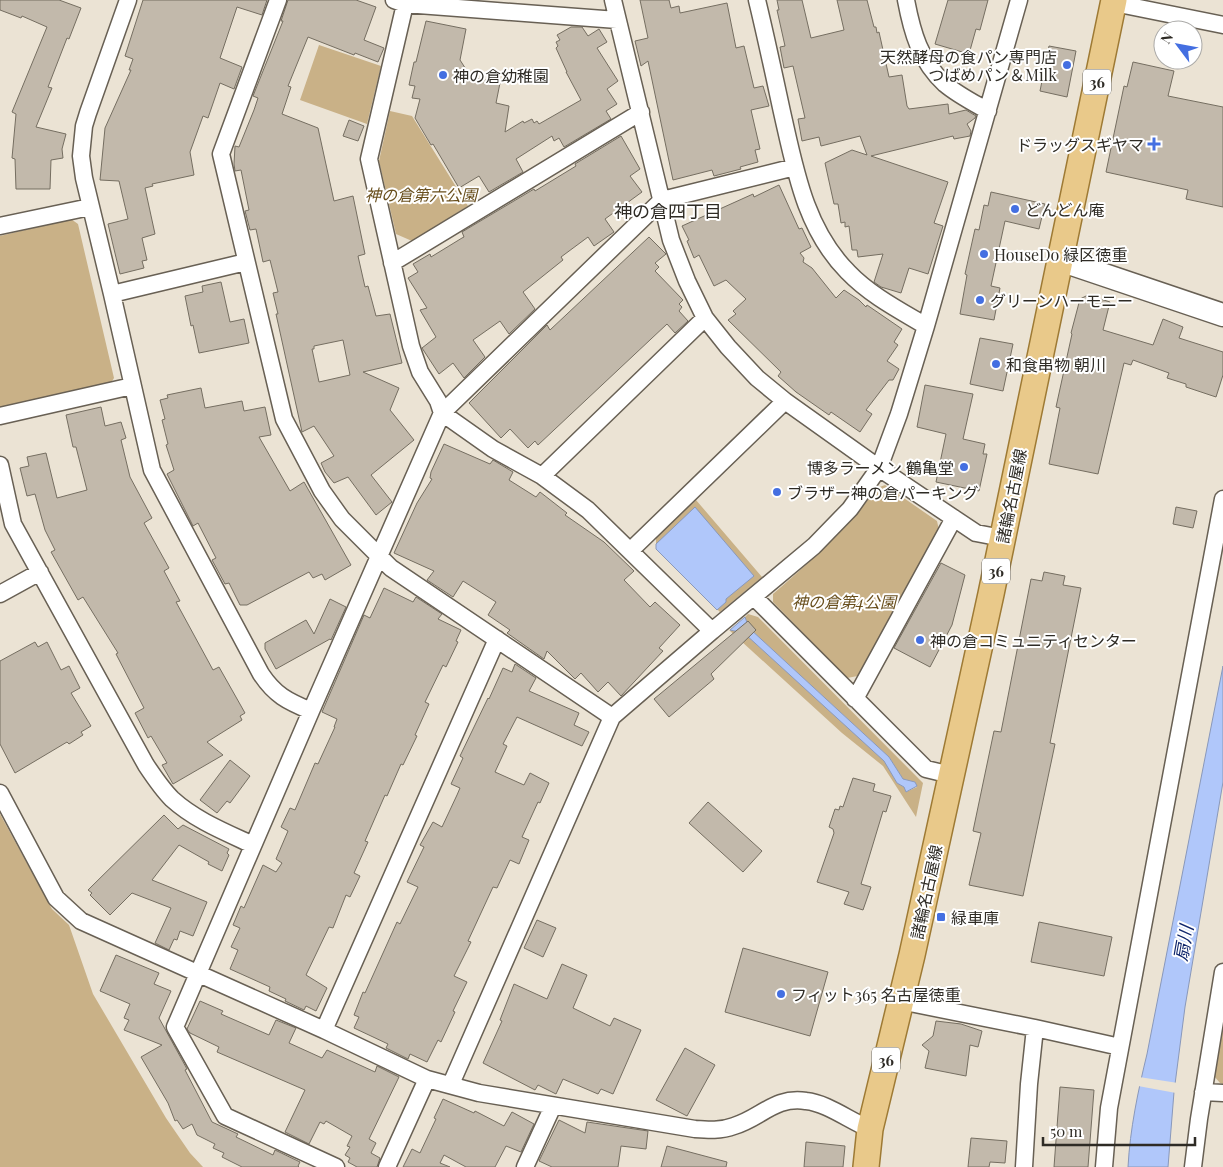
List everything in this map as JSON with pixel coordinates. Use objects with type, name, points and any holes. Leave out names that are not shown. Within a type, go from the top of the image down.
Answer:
[{"type":"main road","name":"諸輪名古屋線","points":[[866,1167],[870,1129],[951,775],[1114,1]]},
{"type":"street","points":[[128,0],[84,126],[81,156],[90,207],[152,470],[261,674],[276,693],[287,701],[311,711]]},
{"type":"street","points":[[278,0],[221,154],[284,419],[322,491],[342,519],[392,568],[612,717]]},
{"type":"street","points":[[613,0],[671,240],[687,281],[705,318],[728,347],[757,378],[785,401],[879,468],[976,532],[1002,538]]},
{"type":"street","points":[[757,0],[795,167],[811,219],[847,272],[881,299],[926,326]]},
{"type":"street","points":[[906,0],[912,31],[921,52],[932,68],[946,84],[988,112]]},
{"type":"street","points":[[451,1084],[612,717],[814,546],[850,510],[879,468],[899,414],[926,326],[988,112],[1018,0]]},
{"type":"street","points":[[1114,1],[1223,25]]},
{"type":"street","points":[[617,20],[400,2],[369,159],[414,355],[420,372],[438,401],[442,413],[493,449],[542,476],[588,510],[712,631]]},
{"type":"street","points":[[392,263],[641,112]]},
{"type":"street","points":[[336,1167],[225,1116],[175,1027],[442,413],[662,200],[795,167]]},
{"type":"street","points":[[0,226],[90,207]]},
{"type":"street","points":[[1060,260],[1223,315]]},
{"type":"street","points":[[112,294],[246,262]]},
{"type":"street","points":[[542,476],[705,318]]},
{"type":"street","points":[[0,416],[132,386]]},
{"type":"street","points":[[630,551],[785,401]]},
{"type":"street","points":[[0,465],[13,524],[146,765],[160,785],[189,812],[253,845]]},
{"type":"street","points":[[1104,1167],[1109,1108],[1223,499]]},
{"type":"street","points":[[855,699],[954,518]]},
{"type":"street","points":[[0,594],[40,572]]},
{"type":"street","points":[[754,597],[926,769],[951,775]]},
{"type":"street","points":[[324,1030],[498,639]]},
{"type":"street","points":[[0,793],[56,898],[81,921],[324,1030],[427,1079],[451,1084],[479,1094],[695,1129],[720,1130],[745,1122],[779,1103],[791,1100],[806,1101],[820,1105],[870,1129]]},
{"type":"street","points":[[1192,1167],[1223,972]]},
{"type":"street","points":[[900,1001],[1120,1047]]},
{"type":"street","points":[[1024,1167],[1029,1084],[1035,1028]]},
{"type":"street","points":[[387,1167],[427,1079]]},
{"type":"street","points":[[1203,1092],[1223,1093]]},
{"type":"street","points":[[526,1167],[553,1106]]},
{"type":"green space","points":[[319,45],[381,66],[367,124],[300,100]]},
{"type":"green space","name":"神の倉第六公園","points":[[390,111],[412,116],[468,206],[412,241],[396,234],[379,161]]},
{"type":"green space","points":[[71,219],[78,224],[114,378],[109,386],[4,410],[0,408],[0,236]]},
{"type":"green space","name":"神の倉第4公園","points":[[885,485],[937,521],[939,530],[863,675],[847,678],[773,602],[773,594],[841,531],[877,488]]},
{"type":"green space","points":[[696,500],[762,577],[720,612],[656,549],[656,538]]},
{"type":"green space","points":[[748,614],[758,617],[923,783],[916,817],[883,766],[842,733],[729,630],[744,633],[885,761],[897,783],[904,787],[906,792],[917,787],[915,782],[903,779],[889,757],[749,628],[745,617]]},
{"type":"green space","points":[[0,814],[52,909],[69,925],[93,994],[166,1118],[190,1153],[203,1167],[0,1167]]},
{"type":"green space","points":[[1223,1020],[1223,1084],[1214,1076]]},
{"type":"water","points":[[695,507],[754,576],[726,599],[726,602],[717,610],[656,549],[656,544]]},
{"type":"water","points":[[745,617],[749,628],[889,757],[903,779],[915,782],[917,786],[906,792],[904,787],[897,783],[884,761],[744,633],[730,630]]},
{"type":"water","name":"扇川","points":[[1223,666],[1223,782],[1185,1007],[1174,1092],[1168,1167],[1128,1167],[1135,1110]]},
{"type":"pier","points":[[1139,1077],[1178,1083],[1176,1093],[1138,1086]]},
{"type":"building","points":[[0,0],[59,0],[81,8],[48,87],[52,88],[36,127],[66,134],[62,149],[63,158],[51,160],[50,189],[16,189],[15,159],[12,158],[16,114],[12,112],[47,27],[22,16],[21,18],[0,10]]},
{"type":"building","points":[[143,0],[267,0],[262,15],[237,7],[220,58],[242,67],[234,89],[220,83],[208,118],[203,116],[190,152],[194,175],[152,184],[153,186],[145,188],[155,234],[142,238],[147,260],[142,261],[144,268],[120,274],[108,224],[128,219],[119,181],[100,180],[105,128],[131,70],[129,70],[133,59],[125,56]]},
{"type":"building","points":[[288,0],[356,0],[376,7],[364,40],[384,48],[378,62],[308,37],[288,86],[291,87],[282,114],[318,128],[334,201],[353,196],[365,254],[358,256],[365,287],[368,286],[376,316],[390,314],[402,363],[363,372],[399,388],[390,410],[414,440],[371,475],[392,502],[376,515],[348,477],[334,483],[325,472],[321,463],[334,456],[314,426],[302,432],[276,314],[278,314],[273,293],[278,292],[270,260],[263,262],[256,229],[250,230],[245,211],[249,210],[241,170],[235,171],[235,146],[239,147],[254,110],[258,98],[253,96],[283,21],[281,21]],"holes":[[[343,340],[350,375],[319,382],[312,349],[314,349],[314,346]]]},
{"type":"building","points":[[640,0],[669,0],[671,8],[679,6],[680,13],[727,3],[736,48],[744,46],[754,88],[763,86],[769,106],[751,110],[760,149],[755,150],[758,162],[740,167],[741,169],[714,176],[712,170],[673,180],[648,61],[641,66],[635,41],[648,38]]},
{"type":"building","points":[[777,0],[802,0],[811,38],[844,30],[837,0],[867,0],[874,27],[876,27],[877,33],[879,32],[889,77],[902,75],[909,109],[948,104],[949,114],[966,110],[976,116],[967,124],[971,131],[970,136],[954,139],[953,136],[871,156],[948,182],[934,223],[943,226],[928,274],[909,268],[901,293],[881,287],[874,282],[883,254],[858,257],[857,250],[852,250],[849,226],[845,227],[845,222],[841,223],[838,204],[834,204],[825,163],[852,150],[867,155],[860,136],[821,146],[819,137],[802,141],[798,119],[805,118],[793,66],[784,68],[780,47],[785,46],[777,10],[779,10]]},
{"type":"building","points":[[948,0],[988,0],[980,30],[976,29],[969,54],[935,44]]},
{"type":"building","points":[[426,21],[466,29],[460,60],[471,77],[500,83],[496,103],[509,106],[505,132],[523,121],[524,123],[532,119],[534,123],[537,121],[539,124],[581,100],[556,48],[558,46],[556,42],[560,40],[557,35],[571,27],[582,27],[588,36],[599,29],[607,42],[597,48],[618,81],[607,89],[617,104],[606,111],[611,119],[564,147],[559,138],[554,141],[552,136],[516,159],[523,172],[489,192],[479,176],[459,188],[415,118],[420,99],[412,98],[415,86],[409,85]]},
{"type":"building","points":[[1049,46],[1076,51],[1067,97],[1040,91]]},
{"type":"building","points":[[1133,62],[1153,66],[1153,70],[1174,71],[1168,96],[1223,107],[1223,207],[1186,199],[1188,190],[1106,172],[1124,86],[1127,87]]},
{"type":"building","points":[[349,120],[364,126],[358,141],[343,136]]},
{"type":"building","points":[[621,136],[640,169],[630,176],[642,192],[605,219],[614,232],[594,246],[588,237],[561,257],[563,260],[523,292],[535,309],[509,334],[500,321],[473,340],[485,357],[464,378],[453,363],[439,374],[422,348],[436,337],[420,310],[427,308],[408,278],[418,272],[413,264],[430,254],[431,257],[464,237],[462,232],[534,189],[535,191]]},
{"type":"building","points":[[779,185],[799,229],[802,228],[811,247],[800,253],[804,258],[803,262],[812,268],[836,298],[844,290],[866,307],[867,305],[902,329],[894,342],[898,345],[887,361],[899,369],[893,380],[889,380],[866,410],[872,414],[860,432],[831,412],[829,415],[796,392],[778,376],[781,372],[728,320],[736,314],[733,311],[746,299],[726,280],[714,286],[699,255],[694,258],[687,241],[689,240],[682,226],[753,194],[754,197]]},
{"type":"building","points":[[991,192],[1045,204],[1039,229],[1005,221],[991,286],[1000,288],[994,320],[960,314],[967,275],[965,274],[975,229],[979,230],[984,205],[988,206]]},
{"type":"building","points":[[649,237],[666,254],[655,263],[659,267],[655,271],[683,300],[679,304],[682,307],[679,311],[688,321],[675,333],[667,324],[538,445],[535,441],[528,448],[510,429],[501,438],[469,403],[547,325],[550,330]]},
{"type":"building","points":[[221,282],[230,322],[244,319],[249,343],[199,353],[185,296],[203,292],[202,286]]},
{"type":"building","points":[[1088,295],[1110,302],[1103,330],[1153,345],[1163,319],[1183,327],[1179,338],[1223,352],[1223,375],[1216,397],[1186,387],[1186,384],[1167,378],[1169,373],[1133,360],[1131,365],[1124,363],[1098,474],[1049,464],[1060,408],[1056,407],[1071,333],[1080,299]]},
{"type":"building","points":[[980,338],[1013,344],[1003,391],[970,384]]},
{"type":"building","points":[[925,385],[973,394],[963,439],[985,444],[983,454],[987,454],[979,491],[936,482],[946,434],[917,427]]},
{"type":"building","points":[[201,388],[205,408],[242,401],[244,411],[265,407],[271,435],[259,437],[290,491],[304,482],[351,565],[325,580],[322,574],[313,578],[309,572],[247,605],[240,605],[229,583],[225,584],[212,560],[216,558],[198,523],[193,526],[167,474],[174,470],[166,445],[168,444],[162,420],[165,419],[160,400],[168,398],[167,395]]},
{"type":"building","points":[[101,407],[105,426],[121,422],[126,438],[121,440],[130,477],[152,518],[144,523],[169,568],[164,571],[180,601],[176,602],[213,670],[219,667],[245,713],[240,716],[242,720],[207,742],[223,755],[173,784],[162,765],[167,763],[151,736],[148,738],[135,713],[144,708],[116,654],[118,653],[83,597],[78,600],[51,552],[55,550],[45,530],[35,494],[27,496],[20,468],[29,466],[27,457],[46,453],[57,498],[87,490],[76,447],[73,447],[66,415]]},
{"type":"building","points":[[444,444],[490,464],[493,460],[513,472],[509,480],[536,497],[540,492],[567,513],[565,515],[604,542],[634,571],[624,580],[650,607],[655,602],[680,625],[659,648],[663,651],[621,696],[608,682],[598,692],[581,673],[575,679],[547,651],[544,659],[507,633],[510,630],[488,615],[496,602],[463,581],[453,597],[427,580],[434,571],[394,553],[417,503],[432,479],[430,478],[431,472]]},
{"type":"building","points":[[1176,507],[1197,511],[1193,528],[1173,524]]},
{"type":"building","points":[[941,563],[965,575],[952,625],[930,667],[894,648]]},
{"type":"building","points":[[1044,572],[1065,576],[1063,585],[1081,588],[1050,743],[1055,744],[1023,896],[969,885],[981,833],[973,831],[994,731],[1001,732],[1031,579],[1042,581]]},
{"type":"building","points":[[384,588],[413,602],[416,597],[442,614],[438,619],[461,630],[456,641],[458,642],[446,667],[443,665],[425,702],[429,704],[415,735],[417,736],[403,765],[401,764],[387,796],[385,795],[365,841],[368,842],[354,873],[360,876],[350,897],[346,895],[333,928],[329,927],[306,975],[327,988],[316,1011],[306,1006],[304,1010],[269,991],[270,987],[230,969],[238,950],[231,947],[240,928],[233,925],[241,906],[244,908],[263,865],[276,872],[282,863],[276,859],[288,831],[281,827],[290,808],[295,810],[315,763],[318,764],[335,727],[337,719],[322,712],[364,615],[370,618]]},
{"type":"building","points":[[330,599],[346,607],[331,640],[276,669],[265,649],[265,643],[306,620],[314,634]]},
{"type":"building","points":[[748,621],[756,630],[711,674],[714,679],[669,717],[654,699]]},
{"type":"building","points":[[35,642],[38,647],[47,642],[61,670],[69,666],[80,688],[71,693],[91,726],[81,732],[83,735],[69,744],[67,742],[15,773],[0,744],[0,661]]},
{"type":"building","points":[[515,664],[536,678],[529,691],[579,713],[574,725],[589,732],[582,746],[517,717],[503,744],[507,746],[495,772],[524,785],[530,773],[549,783],[522,837],[529,840],[519,864],[510,860],[497,888],[493,887],[468,941],[471,942],[454,976],[467,982],[441,1042],[438,1040],[427,1062],[410,1054],[408,1059],[386,1048],[388,1044],[354,1028],[359,1017],[354,1015],[397,922],[400,924],[418,887],[407,882],[424,847],[420,845],[433,822],[442,827],[460,788],[451,784],[463,758],[460,756],[503,668],[512,672]]},
{"type":"building","points":[[230,760],[250,776],[230,803],[227,801],[217,813],[200,800]]},
{"type":"building","points":[[853,778],[875,784],[873,791],[891,796],[886,812],[883,811],[861,884],[871,887],[863,910],[844,904],[849,892],[817,882],[834,833],[833,829],[829,827],[835,809],[839,810],[840,806],[843,807]]},
{"type":"building","points":[[708,802],[762,851],[743,872],[689,823]]},
{"type":"building","points":[[164,815],[178,829],[183,825],[229,849],[227,853],[229,855],[222,871],[179,845],[152,880],[207,902],[193,936],[180,931],[177,940],[174,939],[169,950],[155,943],[171,908],[132,893],[110,915],[90,895],[92,893],[88,890]]},
{"type":"building","points":[[537,920],[556,928],[543,957],[524,948]]},
{"type":"building","points":[[1039,922],[1112,937],[1104,976],[1031,962]]},
{"type":"building","points":[[743,948],[828,972],[810,1036],[725,1012]]},
{"type":"building","points":[[116,955],[159,973],[154,984],[171,991],[159,1018],[187,1069],[185,1070],[212,1122],[238,1134],[236,1137],[273,1155],[275,1150],[300,1162],[299,1167],[242,1167],[222,1157],[224,1153],[213,1148],[215,1144],[197,1135],[192,1124],[183,1129],[177,1120],[175,1121],[168,1103],[141,1057],[162,1045],[124,1030],[129,1020],[124,1018],[130,1004],[100,991]]},
{"type":"building","points":[[562,964],[587,975],[573,1008],[610,1026],[614,1018],[641,1030],[613,1094],[601,1089],[598,1094],[563,1079],[556,1094],[538,1085],[535,1090],[483,1063],[502,1021],[500,1020],[514,984],[547,999]]},
{"type":"building","points":[[200,1001],[223,1011],[221,1014],[269,1035],[276,1020],[296,1028],[289,1043],[322,1058],[327,1050],[375,1072],[377,1066],[399,1077],[369,1139],[376,1143],[371,1153],[380,1158],[377,1167],[357,1167],[348,1162],[350,1158],[345,1155],[350,1147],[347,1146],[352,1136],[326,1121],[324,1124],[320,1122],[309,1144],[285,1132],[305,1090],[217,1052],[219,1047],[190,1033],[187,1029]]},
{"type":"building","points":[[936,1021],[961,1024],[982,1031],[978,1047],[970,1045],[966,1076],[925,1068],[929,1051],[922,1045],[933,1036]]},
{"type":"building","points":[[685,1048],[715,1065],[687,1116],[656,1100]]},
{"type":"building","points":[[1060,1087],[1094,1090],[1088,1167],[1054,1167]]},
{"type":"building","points":[[443,1099],[474,1113],[475,1111],[504,1126],[512,1112],[534,1124],[521,1152],[506,1146],[495,1167],[466,1167],[444,1155],[440,1163],[450,1167],[403,1167],[412,1149],[420,1153]]},
{"type":"building","points":[[559,1120],[585,1133],[587,1122],[648,1131],[646,1149],[621,1146],[618,1167],[552,1167],[539,1161]]},
{"type":"building","points":[[971,1138],[1007,1141],[1005,1163],[990,1162],[989,1167],[968,1167]]},
{"type":"building","points":[[806,1142],[845,1146],[843,1167],[804,1167]]},
{"type":"building","points":[[667,1146],[727,1162],[726,1167],[661,1167]]},
{"type":"place","name":"天然酵母の食パン専門店 つばめパン＆Milk","points":[[1067,65]]},
{"type":"place","name":"神の倉幼稚園","points":[[443,75]]},
{"type":"place","name":"ドラッグスギヤマ","points":[[1154,144]]},
{"type":"place","name":"どんどん庵","points":[[1015,209]]},
{"type":"place","name":"HouseDo 緑区徳重","points":[[984,254]]},
{"type":"place","name":"グリーンハーモニー","points":[[980,300]]},
{"type":"place","name":"和食串物 朝川","points":[[996,364]]},
{"type":"place","name":"博多ラーメン 鶴亀堂","points":[[964,467]]},
{"type":"place","name":"ブラザー神の倉パーキング","points":[[777,492]]},
{"type":"place","name":"神の倉コミュニティセンター","points":[[920,640]]},
{"type":"place","name":"緑車庫","points":[[941,917]]},
{"type":"place","name":"フィット365 名古屋徳重","points":[[781,994]]},
{"type":"district","name":"神の倉四丁目","points":[[668,211]]}]
